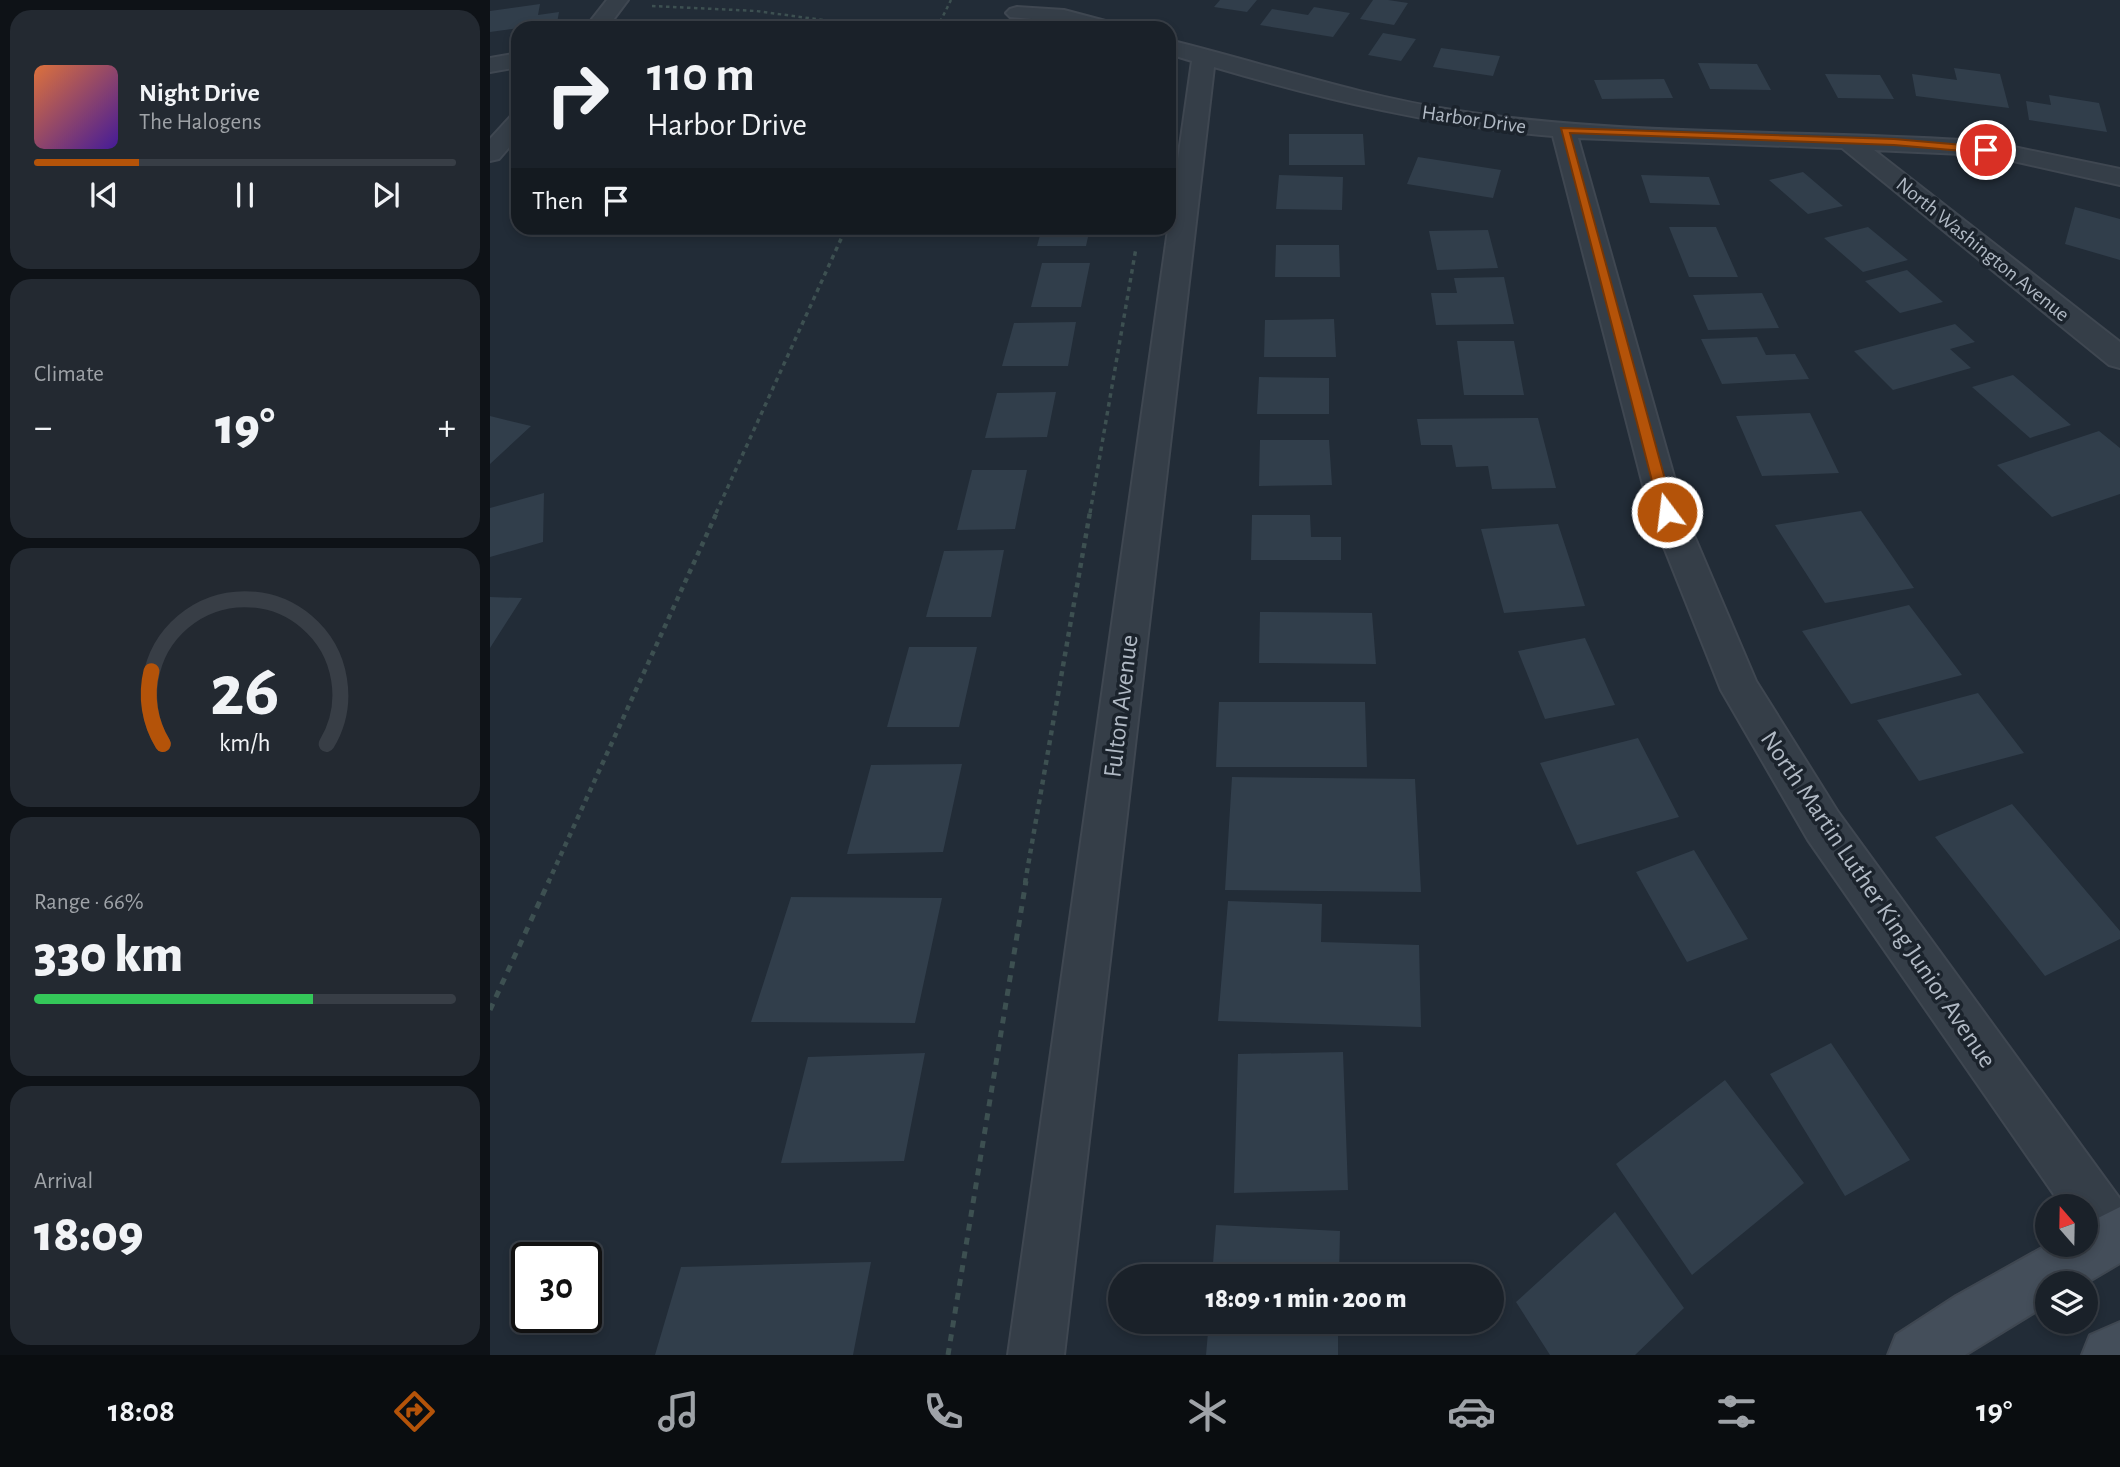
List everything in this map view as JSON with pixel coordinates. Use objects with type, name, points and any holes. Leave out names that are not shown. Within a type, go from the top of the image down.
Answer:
[{"type":"main road","points":[[1916,1355],[1975,1315],[2118,1238]]},
{"type":"main road","points":[[2110,1355],[2120,1350]]},
{"type":"street","points":[[601,21],[617,1]]},
{"type":"street","points":[[1017,13],[1064,16],[1081,21]]},
{"type":"street","name":"Harbor Drive","points":[[1187,52],[1411,110],[1459,118],[1564,130],[1962,147],[2009,153],[2120,177]]},
{"type":"street","name":"Fulton Avenue","points":[[1176,147],[1187,52]]},
{"type":"street","points":[[490,65],[511,62]]},
{"type":"street","points":[[490,154],[511,129]]},
{"type":"street","name":"North Martin Luther King Junior Avenue","points":[[1564,130],[1667,512],[1740,690],[1823,826],[2118,1238]]},
{"type":"street","name":"North Washington Avenue","points":[[1847,140],[2120,358]]},
{"type":"street","name":"Fulton Avenue","points":[[1036,1355],[1166,235]]},
{"type":"path","points":[[940,21],[951,0]]},
{"type":"path","points":[[617,1],[756,11],[830,21]]},
{"type":"path","points":[[490,1010],[843,235]]},
{"type":"path","points":[[948,1355],[1025,885],[1137,239]]},
{"type":"building","points":[[1220,0],[1257,0],[1247,12],[1214,7]]},
{"type":"building","points":[[1373,0],[1408,3],[1394,25],[1360,19]]},
{"type":"building","points":[[540,4],[538,15],[559,12],[557,21],[511,21],[511,29],[490,32],[490,11]]},
{"type":"building","points":[[1314,7],[1350,13],[1333,37],[1260,25],[1272,9],[1308,15]]},
{"type":"building","points":[[1383,33],[1416,39],[1401,61],[1368,55]]},
{"type":"building","points":[[1441,48],[1500,56],[1493,76],[1433,67]]},
{"type":"building","points":[[1698,63],[1757,64],[1771,90],[1710,89]]},
{"type":"building","points":[[1954,68],[2000,74],[2009,108],[1916,96],[1912,74],[1957,80]]},
{"type":"building","points":[[1825,74],[1880,75],[1894,99],[1838,98]]},
{"type":"building","points":[[1664,79],[1673,98],[1602,99],[1594,80]]},
{"type":"building","points":[[2049,95],[2099,103],[2107,132],[2029,120],[2026,101],[2051,105]]},
{"type":"building","points":[[1289,134],[1363,134],[1365,165],[1289,165]]},
{"type":"building","points":[[1418,157],[1501,170],[1493,198],[1407,184]]},
{"type":"building","points":[[1803,172],[1843,206],[1808,214],[1769,180]]},
{"type":"building","points":[[1279,175],[1343,177],[1342,210],[1276,209]]},
{"type":"building","points":[[1641,175],[1709,177],[1720,205],[1650,203]]},
{"type":"building","points":[[2075,207],[2120,219],[2120,260],[2065,244]]},
{"type":"building","points":[[1669,227],[1716,227],[1738,277],[1689,277]]},
{"type":"building","points":[[1868,227],[1908,260],[1863,272],[1824,238]]},
{"type":"building","points":[[1488,230],[1498,268],[1437,270],[1429,231]]},
{"type":"building","points":[[1040,235],[1088,235],[1086,246],[1037,246]]},
{"type":"building","points":[[1276,245],[1339,245],[1340,277],[1275,277]]},
{"type":"building","points":[[1042,263],[1090,263],[1081,307],[1031,307]]},
{"type":"building","points":[[1907,270],[1943,302],[1900,313],[1865,281]]},
{"type":"building","points":[[1504,277],[1514,324],[1436,325],[1431,293],[1457,293],[1454,278]]},
{"type":"building","points":[[1762,293],[1779,328],[1708,330],[1693,295]]},
{"type":"building","points":[[1334,319],[1336,357],[1264,357],[1265,320]]},
{"type":"building","points":[[1076,322],[1068,366],[1002,366],[1014,323]]},
{"type":"building","points":[[1955,324],[1975,342],[1950,349],[1971,368],[1893,390],[1854,351]]},
{"type":"building","points":[[1757,337],[1766,355],[1795,354],[1809,379],[1722,384],[1701,339]]},
{"type":"building","points":[[1457,341],[1514,341],[1524,395],[1464,395]]},
{"type":"building","points":[[2013,375],[2071,425],[2030,438],[1972,387]]},
{"type":"building","points":[[1259,377],[1329,378],[1329,414],[1257,414]]},
{"type":"building","points":[[1056,392],[1047,437],[985,438],[997,393]]},
{"type":"building","points":[[1810,413],[1839,473],[1762,476],[1736,416]]},
{"type":"building","points":[[490,416],[531,426],[490,464]]},
{"type":"building","points":[[1538,418],[1556,488],[1492,489],[1488,466],[1456,467],[1452,445],[1421,445],[1417,419]]},
{"type":"building","points":[[2099,431],[2120,448],[2120,494],[2052,517],[1997,465]]},
{"type":"building","points":[[1260,440],[1329,440],[1332,485],[1259,486]]},
{"type":"building","points":[[972,470],[1027,470],[1015,529],[957,530]]},
{"type":"building","points":[[544,493],[543,542],[490,557],[490,508]]},
{"type":"building","points":[[1861,511],[1914,588],[1825,603],[1775,525]]},
{"type":"building","points":[[1252,515],[1310,515],[1311,537],[1341,537],[1341,560],[1251,560]]},
{"type":"building","points":[[1558,524],[1585,606],[1504,613],[1481,529]]},
{"type":"building","points":[[1004,550],[991,617],[926,617],[944,551]]},
{"type":"building","points":[[490,597],[522,598],[490,648]]},
{"type":"building","points":[[1909,605],[1962,675],[1851,704],[1802,631]]},
{"type":"building","points":[[1260,612],[1372,613],[1376,664],[1259,663]]},
{"type":"building","points":[[1585,638],[1615,705],[1545,719],[1518,651]]},
{"type":"building","points":[[909,647],[977,647],[959,727],[887,727]]},
{"type":"building","points":[[1978,693],[2024,753],[1919,781],[1877,720]]},
{"type":"building","points":[[1219,702],[1365,702],[1367,767],[1216,767]]},
{"type":"building","points":[[1638,738],[1679,817],[1577,845],[1540,763]]},
{"type":"building","points":[[962,764],[943,852],[847,854],[871,765]]},
{"type":"building","points":[[1232,777],[1415,779],[1421,892],[1225,890]]},
{"type":"building","points":[[2012,804],[2120,931],[2120,939],[2045,976],[1935,837]]},
{"type":"building","points":[[1694,850],[1748,939],[1687,962],[1636,872]]},
{"type":"building","points":[[791,897],[942,898],[915,1023],[751,1022]]},
{"type":"building","points":[[1228,901],[1322,904],[1321,942],[1419,945],[1421,1027],[1218,1021]]},
{"type":"building","points":[[1831,1043],[1910,1160],[1845,1196],[1770,1074]]},
{"type":"building","points":[[1343,1052],[1348,1190],[1234,1193],[1238,1054]]},
{"type":"building","points":[[925,1053],[904,1161],[781,1163],[808,1057]]},
{"type":"building","points":[[1725,1080],[1804,1183],[1692,1275],[1616,1164]]},
{"type":"building","points":[[1615,1212],[1684,1308],[1635,1355],[1550,1355],[1516,1302]]},
{"type":"building","points":[[1216,1225],[1340,1231],[1339,1264],[1213,1264]]},
{"type":"building","points":[[871,1262],[853,1355],[655,1355],[681,1267]]},
{"type":"building","points":[[1208,1334],[1338,1334],[1338,1355],[1206,1355]]},
{"type":"route","points":[[1667,512],[1564,130],[1894,142],[1986,150]]}]
